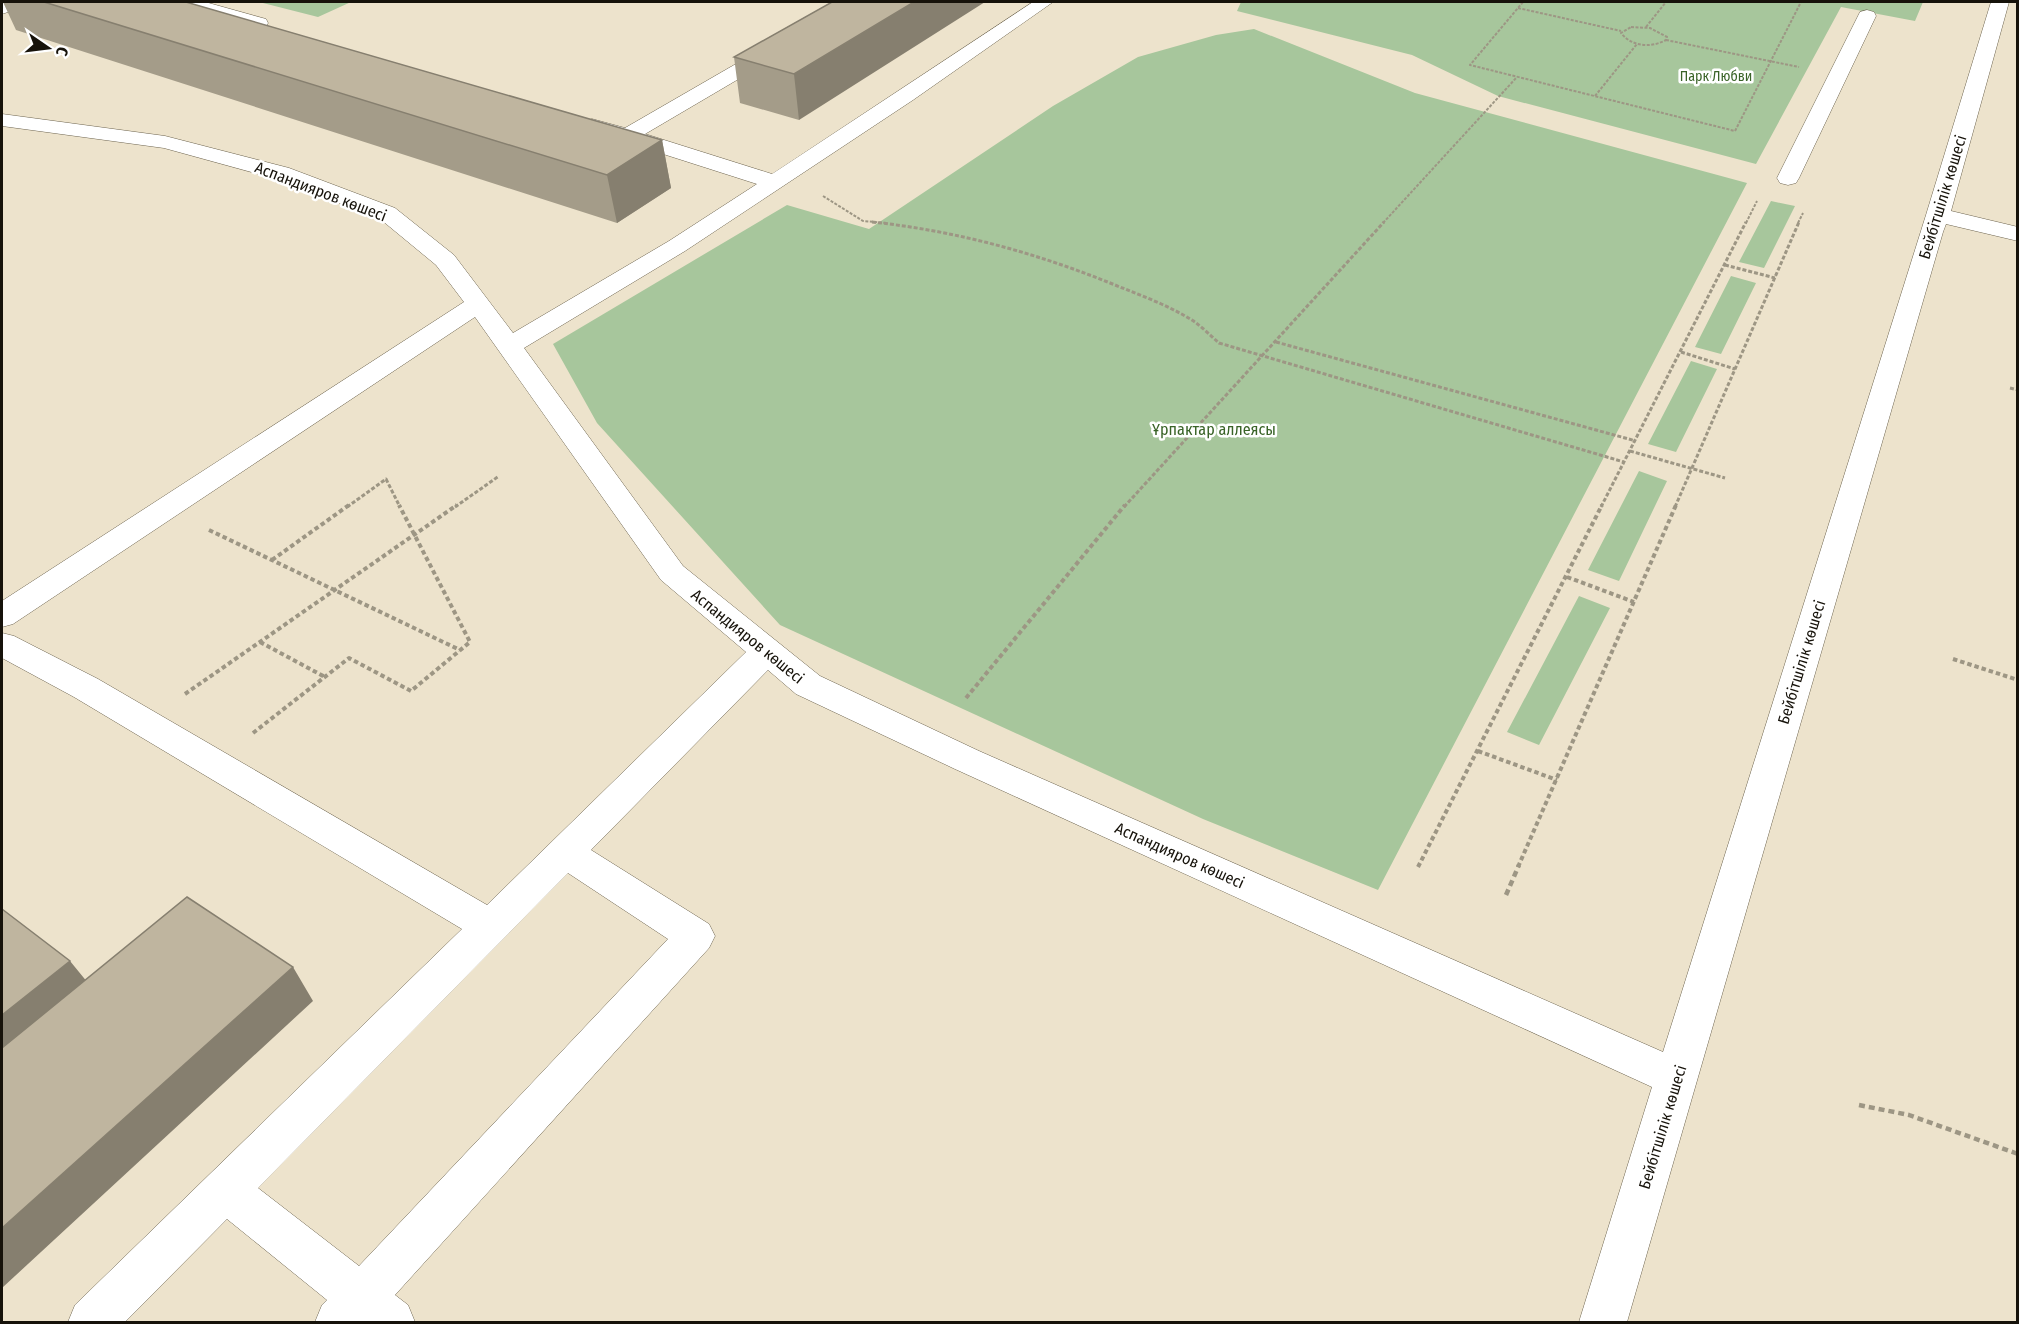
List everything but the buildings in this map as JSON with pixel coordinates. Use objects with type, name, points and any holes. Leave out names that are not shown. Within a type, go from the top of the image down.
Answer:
[{"type":"street","points":[[2,8],[20,2]]},
{"type":"street","points":[[187,2],[277,29]]},
{"type":"street","points":[[510,346],[677,246],[906,96],[1044,2]]},
{"type":"street","name":"Бейбітшілік көшесі","points":[[1603,1323],[1938,215],[2005,12]]},
{"type":"street","points":[[1788,178],[1867,16]]},
{"type":"street","points":[[628,135],[794,38]]},
{"type":"street","points":[[572,118],[775,182]]},
{"type":"street","name":"Аспандияров көшесі","points":[[2,120],[165,142],[281,172],[387,213],[445,260],[510,346],[672,573],[808,685],[946,750],[1677,1078]]},
{"type":"street","points":[[1938,215],[2018,234]]},
{"type":"street","points":[[2,616],[478,304]]},
{"type":"street","points":[[2,644],[144,722],[490,926]]},
{"type":"street","points":[[92,1323],[767,651]]},
{"type":"street","points":[[226,1190],[364,1315],[694,936],[565,852]]},
{"type":"path","points":[[1524,2],[1470,65],[1735,131],[1801,2]]},
{"type":"path","points":[[1646,27],[1666,2]]},
{"type":"path","points":[[1518,8],[1622,31],[1631,27],[1646,27],[1665,34],[1666,40]]},
{"type":"path","points":[[1622,31],[1622,36],[1637,44],[1652,45],[1666,40],[1838,75]]},
{"type":"path","points":[[1595,96],[1637,44]]},
{"type":"path","points":[[966,698],[1121,510],[1517,77]]},
{"type":"path","points":[[775,182],[812,188],[863,221],[910,226],[1004,246],[1076,269],[1159,303],[1195,322],[1218,343],[1624,462]]},
{"type":"path","points":[[1418,867],[1762,193]]},
{"type":"path","points":[[1506,895],[1807,204]]},
{"type":"path","points":[[1725,266],[1775,278]]},
{"type":"path","points":[[1276,342],[1636,441]]},
{"type":"path","points":[[1681,352],[1735,369]]},
{"type":"path","points":[[2010,388],[2018,390]]},
{"type":"path","points":[[1630,450],[1725,478]]},
{"type":"path","points":[[144,722],[499,476]]},
{"type":"path","points":[[214,763],[349,658],[411,691],[470,642],[386,479],[272,560]]},
{"type":"path","points":[[207,529],[460,650]]},
{"type":"path","points":[[1567,577],[1634,602]]},
{"type":"path","points":[[260,642],[325,678]]},
{"type":"path","points":[[1953,659],[2018,680]]},
{"type":"path","points":[[1478,751],[1557,780]]},
{"type":"path","points":[[1859,1105],[1910,1115],[2018,1154]]},
{"type":"green space","points":[[259,2],[351,2],[318,17]]},
{"type":"green space","name":"Парк Любви","points":[[1241,2],[1923,2],[1915,21],[1841,7],[1756,164],[1498,96],[1412,55],[1237,11]]},
{"type":"green space","name":"Ұрпактар аллеясы","points":[[1254,29],[1415,93],[1747,183],[1378,890],[1203,819],[780,625],[597,423],[553,344],[787,205],[869,229],[1053,106],[1138,57],[1216,35]]},
{"type":"green space","points":[[1771,201],[1795,206],[1764,268],[1739,262]]},
{"type":"green space","points":[[1731,276],[1756,283],[1721,354],[1695,347]]},
{"type":"green space","points":[[1691,361],[1717,369],[1676,452],[1648,444]]},
{"type":"green space","points":[[1639,471],[1667,481],[1619,581],[1588,570]]},
{"type":"green space","points":[[1579,596],[1610,608],[1539,745],[1507,732]]}]
